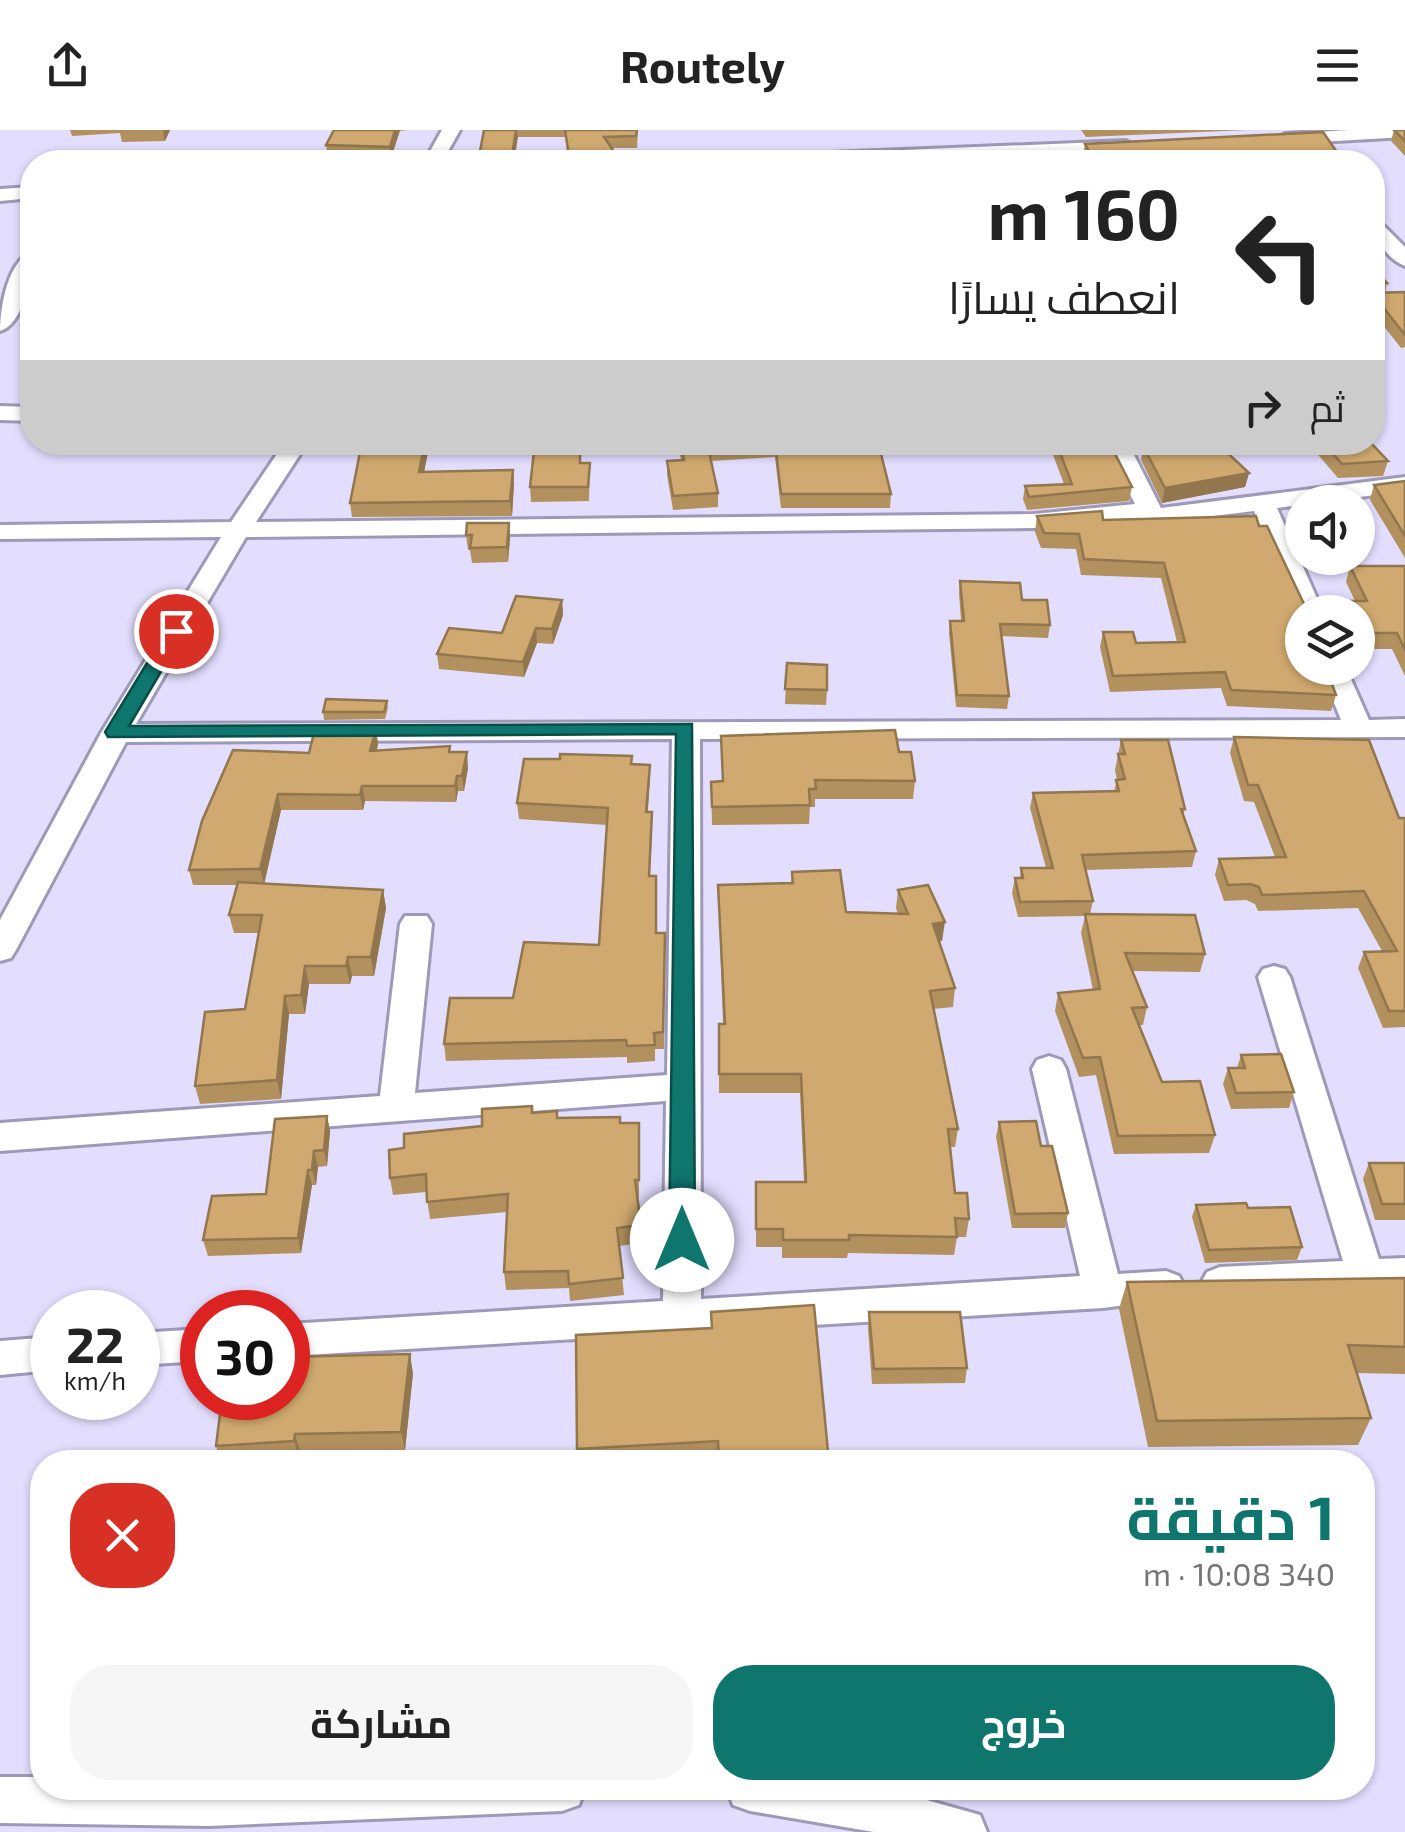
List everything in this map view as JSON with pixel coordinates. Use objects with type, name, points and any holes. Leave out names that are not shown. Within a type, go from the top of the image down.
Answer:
[{"type":"street","points":[[1018,150],[1144,145],[1132,130]]},
{"type":"street","points":[[1256,140],[1405,132]]},
{"type":"street","points":[[1312,137],[1321,150]]},
{"type":"street","points":[[764,138],[766,150]]},
{"type":"street","points":[[1385,236],[1405,260]]},
{"type":"street","points":[[0,325],[20,283]]},
{"type":"street","points":[[0,950],[115,732],[236,529],[288,455]]},
{"type":"street","points":[[1122,455],[1150,510],[1148,517],[1405,484]]},
{"type":"street","points":[[1264,505],[1303,595]]},
{"type":"street","points":[[0,532],[1034,520],[1150,510]]},
{"type":"street","points":[[1340,685],[1357,726]]},
{"type":"street","points":[[682,1317],[686,728]]},
{"type":"street","points":[[115,732],[1405,728]]},
{"type":"street","points":[[396,1108],[416,924]]},
{"type":"street","points":[[1274,977],[1365,1273]]},
{"type":"street","points":[[1049,1069],[1103,1292]]},
{"type":"street","points":[[0,1137],[682,1087]]},
{"type":"street","points":[[310,1339],[1405,1273]]},
{"type":"street","points":[[0,1358],[30,1356]]},
{"type":"street","points":[[0,1800],[259,1800]]},
{"type":"street","points":[[839,1800],[963,1832]]},
{"type":"building","points":[[334,130],[395,130],[390,147],[326,145]]},
{"type":"building","points":[[484,130],[516,130],[513,150],[480,150]]},
{"type":"building","points":[[565,130],[637,130],[636,136],[604,137],[613,150],[568,150]]},
{"type":"building","points":[[1323,132],[1335,150],[1088,150],[1085,144]]},
{"type":"building","points":[[1405,292],[1405,335],[1385,310],[1385,293]]},
{"type":"building","points":[[359,455],[422,455],[419,472],[513,470],[510,501],[350,503]]},
{"type":"building","points":[[534,455],[580,455],[580,463],[590,463],[588,487],[530,487]]},
{"type":"building","points":[[683,455],[710,455],[718,493],[673,496],[667,461],[684,460]]},
{"type":"building","points":[[776,455],[881,455],[891,494],[781,494]]},
{"type":"building","points":[[1061,455],[1116,455],[1132,487],[1029,497],[1025,486],[1072,484]]},
{"type":"building","points":[[1148,455],[1230,455],[1249,473],[1165,488]]},
{"type":"building","points":[[1334,455],[1382,455],[1388,461],[1342,464]]},
{"type":"building","points":[[1405,481],[1405,536],[1375,485]]},
{"type":"building","points":[[1102,511],[1103,520],[1256,516],[1259,526],[1267,526],[1285,564],[1285,575],[1290,575],[1300,595],[1285,595],[1285,685],[1332,685],[1336,695],[1231,690],[1225,672],[1113,676],[1103,632],[1133,632],[1136,643],[1185,642],[1164,563],[1084,559],[1079,534],[1044,533],[1037,516]]},
{"type":"building","points":[[467,523],[509,523],[507,547],[470,548],[472,535],[466,535]]},
{"type":"building","points":[[1375,566],[1405,566],[1405,650],[1397,633],[1375,633],[1375,595],[1364,595],[1354,575],[1375,575]]},
{"type":"building","points":[[960,581],[1020,583],[1022,600],[1047,600],[1050,625],[1000,624],[1009,696],[957,695],[950,621],[964,621]]},
{"type":"building","points":[[516,596],[562,600],[552,629],[536,628],[523,662],[437,654],[449,628],[502,633]]},
{"type":"building","points":[[787,663],[827,665],[827,690],[785,689]]},
{"type":"building","points":[[326,699],[387,701],[384,712],[323,712]]},
{"type":"building","points":[[315,729],[376,729],[370,751],[450,746],[449,752],[467,752],[462,776],[457,776],[455,786],[362,786],[360,795],[278,794],[260,869],[189,870],[202,821],[233,750],[309,753]]},
{"type":"building","points":[[895,730],[899,752],[911,752],[915,781],[815,780],[816,789],[809,789],[810,805],[712,807],[711,782],[723,781],[721,736]]},
{"type":"building","points":[[1234,737],[1369,740],[1399,818],[1405,818],[1405,1011],[1389,1011],[1364,952],[1397,951],[1364,891],[1262,895],[1259,887],[1250,884],[1228,885],[1219,859],[1286,857],[1258,785],[1248,785]]},
{"type":"building","points":[[1121,740],[1168,740],[1185,809],[1181,809],[1196,851],[1082,855],[1093,901],[1020,902],[1015,878],[1023,878],[1021,868],[1053,868],[1033,793],[1119,791],[1116,780],[1125,779],[1118,754],[1125,754]]},
{"type":"building","points":[[560,754],[632,756],[631,764],[650,765],[646,812],[652,812],[649,876],[656,876],[656,933],[665,933],[663,1032],[654,1033],[655,1045],[627,1046],[626,1040],[444,1044],[450,998],[513,998],[524,942],[599,945],[608,808],[517,803],[524,759],[560,759]]},
{"type":"building","points":[[840,870],[846,912],[908,914],[898,890],[928,885],[945,922],[933,924],[955,988],[930,991],[958,1129],[948,1129],[955,1193],[967,1193],[969,1219],[955,1218],[957,1237],[849,1235],[849,1240],[783,1240],[783,1229],[756,1229],[756,1182],[806,1182],[801,1074],[719,1074],[719,1024],[725,1024],[718,885],[793,883],[792,872]]},
{"type":"building","points":[[238,882],[383,890],[371,957],[348,957],[346,966],[305,966],[301,995],[285,996],[277,1080],[195,1086],[205,1012],[245,1009],[262,915],[229,915]]},
{"type":"building","points":[[1085,914],[1195,915],[1205,954],[1125,953],[1147,1007],[1132,1008],[1162,1082],[1200,1081],[1215,1135],[1118,1136],[1100,1057],[1083,1058],[1058,993],[1100,989]]},
{"type":"building","points":[[1281,1054],[1294,1092],[1236,1093],[1228,1068],[1245,1068],[1241,1055]]},
{"type":"building","points":[[532,1106],[532,1113],[557,1111],[557,1118],[620,1117],[620,1123],[639,1123],[639,1180],[635,1180],[641,1225],[617,1228],[623,1278],[569,1284],[568,1271],[504,1272],[508,1194],[427,1202],[426,1174],[390,1178],[389,1150],[404,1148],[404,1134],[482,1126],[482,1109]]},
{"type":"building","points":[[327,1116],[324,1150],[314,1151],[312,1170],[308,1170],[298,1238],[203,1240],[212,1196],[266,1194],[275,1119]]},
{"type":"building","points":[[1036,1121],[1041,1146],[1052,1146],[1068,1213],[1015,1214],[999,1122]]},
{"type":"building","points":[[1369,1163],[1405,1163],[1405,1204],[1382,1204]]},
{"type":"building","points":[[1246,1203],[1248,1208],[1290,1207],[1302,1247],[1209,1250],[1196,1205]]},
{"type":"building","points":[[1405,1278],[1405,1347],[1348,1345],[1371,1418],[1157,1421],[1127,1282]]},
{"type":"building","points":[[814,1305],[828,1450],[718,1450],[718,1441],[577,1449],[576,1335],[712,1328],[711,1312]]},
{"type":"building","points":[[869,1312],[960,1312],[967,1368],[874,1369]]},
{"type":"building","points":[[410,1354],[401,1432],[295,1434],[294,1441],[216,1446],[219,1420],[310,1420],[310,1356]]},
{"type":"route","points":[[176,631],[115,732],[686,728],[682,1240]]}]
